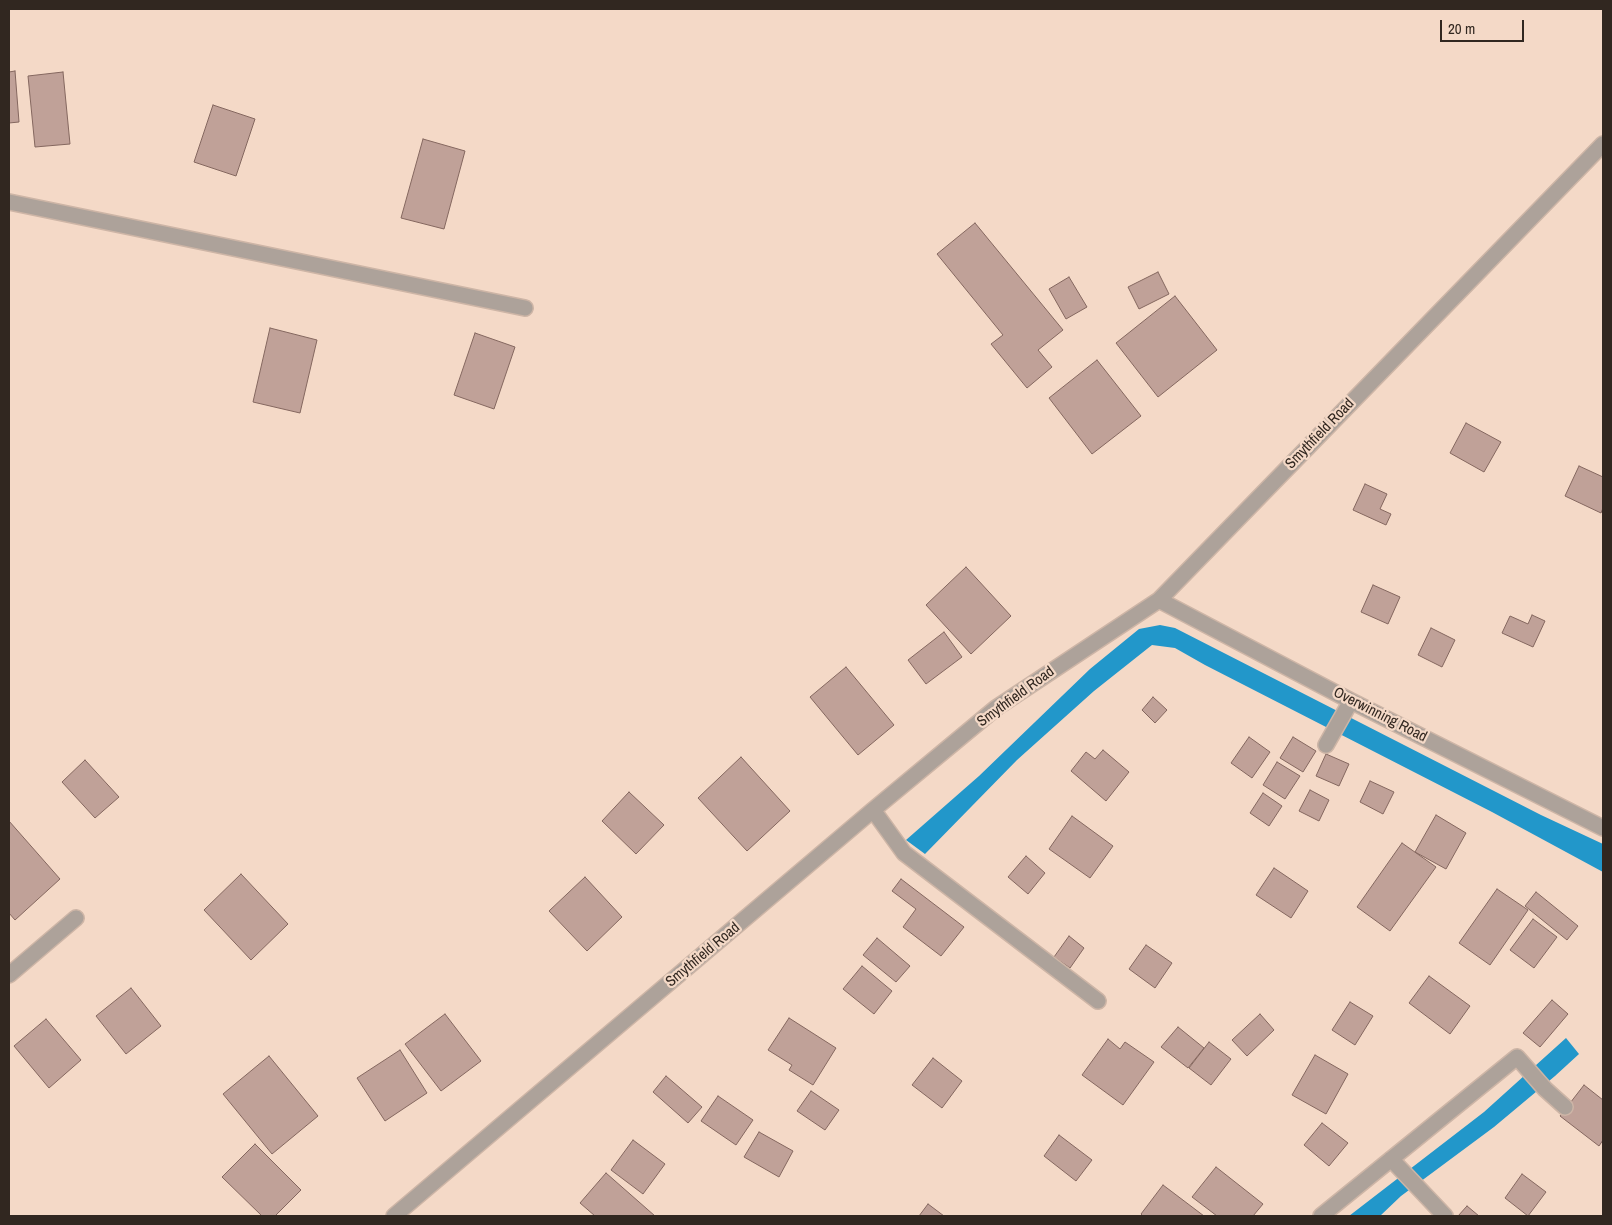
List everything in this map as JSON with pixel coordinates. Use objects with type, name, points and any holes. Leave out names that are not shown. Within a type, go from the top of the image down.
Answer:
[{"type":"street","name":"Smythfield Road","points":[[394,1216],[996,708],[1159,600],[1603,144]]},
{"type":"street","points":[[9,202],[525,308]]},
{"type":"street","name":"Overwinning Road","points":[[1159,600],[1349,706],[1603,828]]},
{"type":"street","points":[[1328,742],[1349,706]]},
{"type":"street","points":[[873,810],[904,853],[1098,1001]]},
{"type":"street","points":[[9,975],[76,918]]},
{"type":"street","points":[[1321,1216],[1517,1057],[1545,1089],[1565,1107]]},
{"type":"street","points":[[1391,1159],[1445,1216]]},
{"type":"water","points":[[1160,625],[1175,628],[1541,815],[1603,844],[1603,872],[1492,812],[1175,648],[1152,645],[1094,691],[1017,760],[925,854],[906,840],[979,776],[1090,669],[1139,629]]},
{"type":"water","points":[[1566,1038],[1579,1054],[1494,1127],[1401,1196],[1380,1216],[1349,1216],[1484,1112]]},
{"type":"building","points":[[15,71],[19,122],[9,123],[9,72]]},
{"type":"building","points":[[63,72],[70,144],[35,147],[28,76]]},
{"type":"building","points":[[213,105],[255,119],[236,176],[194,162]]},
{"type":"building","points":[[423,139],[465,151],[444,229],[401,218]]},
{"type":"building","points":[[975,223],[1063,330],[1038,350],[1052,367],[1027,388],[991,344],[1003,335],[937,254]]},
{"type":"building","points":[[1158,272],[1169,294],[1139,309],[1128,287]]},
{"type":"building","points":[[1069,277],[1087,307],[1066,319],[1049,289]]},
{"type":"building","points":[[1175,296],[1217,350],[1158,397],[1116,343]]},
{"type":"building","points":[[270,328],[317,340],[300,413],[253,402]]},
{"type":"building","points":[[475,333],[515,347],[494,409],[454,395]]},
{"type":"building","points":[[1097,360],[1141,416],[1092,454],[1049,398]]},
{"type":"building","points":[[1466,423],[1501,442],[1484,472],[1450,453]]},
{"type":"building","points":[[1579,466],[1603,477],[1603,508],[1601,513],[1565,496]]},
{"type":"building","points":[[1365,484],[1387,494],[1380,509],[1391,514],[1386,525],[1353,510]]},
{"type":"building","points":[[966,567],[1011,616],[971,654],[926,605]]},
{"type":"building","points":[[1373,585],[1400,597],[1388,624],[1361,612]]},
{"type":"building","points":[[1532,615],[1545,621],[1533,647],[1502,633],[1510,616],[1528,624]]},
{"type":"building","points":[[1431,628],[1455,640],[1442,667],[1418,655]]},
{"type":"building","points":[[944,632],[962,657],[926,684],[908,660]]},
{"type":"building","points":[[846,667],[894,725],[858,755],[810,697]]},
{"type":"building","points":[[1153,697],[1167,710],[1155,723],[1142,710]]},
{"type":"building","points":[[1249,737],[1270,752],[1252,778],[1231,763]]},
{"type":"building","points":[[1293,737],[1316,751],[1303,772],[1280,758]]},
{"type":"building","points":[[1103,750],[1129,772],[1106,801],[1071,771],[1086,752],[1095,759]]},
{"type":"building","points":[[1326,754],[1349,764],[1339,786],[1316,776]]},
{"type":"building","points":[[741,757],[790,811],[747,851],[698,798]]},
{"type":"building","points":[[85,760],[119,797],[95,818],[62,782]]},
{"type":"building","points":[[1277,762],[1300,776],[1285,799],[1263,785]]},
{"type":"building","points":[[1370,781],[1394,792],[1383,814],[1360,802]]},
{"type":"building","points":[[1310,790],[1329,800],[1319,821],[1299,811]]},
{"type":"building","points":[[629,792],[664,825],[636,854],[602,821]]},
{"type":"building","points":[[1263,793],[1282,806],[1269,826],[1250,813]]},
{"type":"building","points":[[1436,815],[1466,833],[1446,869],[1415,852]]},
{"type":"building","points":[[1072,816],[1113,846],[1090,878],[1049,849]]},
{"type":"building","points":[[9,821],[60,879],[15,920],[9,913]]},
{"type":"building","points":[[1402,843],[1436,867],[1390,931],[1357,907]]},
{"type":"building","points":[[1026,856],[1045,873],[1028,894],[1008,877]]},
{"type":"building","points":[[1274,868],[1308,891],[1291,918],[1256,895]]},
{"type":"building","points":[[241,874],[288,924],[251,960],[204,910]]},
{"type":"building","points":[[585,877],[622,917],[587,951],[549,911]]},
{"type":"building","points":[[901,879],[964,927],[941,956],[903,927],[916,909],[892,891]]},
{"type":"building","points":[[1497,889],[1528,910],[1490,965],[1459,943]]},
{"type":"building","points":[[1536,892],[1578,926],[1567,940],[1525,906]]},
{"type":"building","points":[[1533,919],[1557,937],[1534,968],[1510,950]]},
{"type":"building","points":[[1069,936],[1084,948],[1070,968],[1054,957]]},
{"type":"building","points":[[877,938],[910,966],[896,982],[863,955]]},
{"type":"building","points":[[1146,945],[1172,963],[1155,988],[1129,969]]},
{"type":"building","points":[[862,966],[892,991],[874,1014],[843,989]]},
{"type":"building","points":[[1429,976],[1470,1006],[1450,1034],[1409,1003]]},
{"type":"building","points":[[131,988],[161,1026],[126,1054],[96,1016]]},
{"type":"building","points":[[1552,1000],[1568,1014],[1540,1047],[1523,1033]]},
{"type":"building","points":[[1350,1002],[1373,1016],[1355,1045],[1332,1030]]},
{"type":"building","points":[[445,1014],[481,1061],[441,1091],[405,1044]]},
{"type":"building","points":[[1260,1014],[1274,1030],[1247,1056],[1232,1040]]},
{"type":"building","points":[[789,1018],[836,1048],[813,1085],[789,1070],[792,1065],[768,1050]]},
{"type":"building","points":[[46,1019],[81,1060],[49,1088],[14,1046]]},
{"type":"building","points":[[1178,1027],[1204,1048],[1188,1068],[1161,1047]]},
{"type":"building","points":[[1108,1039],[1120,1049],[1125,1042],[1154,1062],[1123,1105],[1082,1075]]},
{"type":"building","points":[[1209,1042],[1231,1059],[1211,1085],[1189,1068]]},
{"type":"building","points":[[400,1050],[427,1093],[385,1121],[357,1078]]},
{"type":"building","points":[[1315,1055],[1348,1074],[1326,1114],[1292,1095]]},
{"type":"building","points":[[269,1056],[318,1116],[272,1154],[223,1094]]},
{"type":"building","points":[[933,1058],[962,1081],[942,1108],[912,1085]]},
{"type":"building","points":[[666,1076],[702,1107],[688,1123],[653,1092]]},
{"type":"building","points":[[1584,1085],[1603,1100],[1603,1140],[1599,1146],[1560,1116]]},
{"type":"building","points":[[811,1091],[839,1110],[825,1130],[797,1111]]},
{"type":"building","points":[[718,1096],[753,1120],[736,1145],[701,1121]]},
{"type":"building","points":[[1322,1123],[1348,1143],[1329,1166],[1304,1145]]},
{"type":"building","points":[[759,1132],[793,1151],[779,1177],[744,1157]]},
{"type":"building","points":[[1059,1135],[1092,1160],[1076,1181],[1044,1156]]},
{"type":"building","points":[[633,1140],[665,1164],[643,1194],[611,1170]]},
{"type":"building","points":[[255,1144],[301,1190],[275,1216],[262,1216],[222,1177]]},
{"type":"building","points":[[1216,1167],[1263,1204],[1253,1216],[1217,1216],[1192,1197]]},
{"type":"building","points":[[606,1173],[655,1216],[595,1216],[580,1203]]},
{"type":"building","points":[[1522,1174],[1546,1192],[1528,1216],[1505,1198]]},
{"type":"building","points":[[1163,1185],[1204,1216],[1143,1216],[1141,1214]]},
{"type":"building","points":[[928,1204],[944,1216],[919,1216]]},
{"type":"building","points":[[1467,1206],[1479,1216],[1458,1216]]}]
